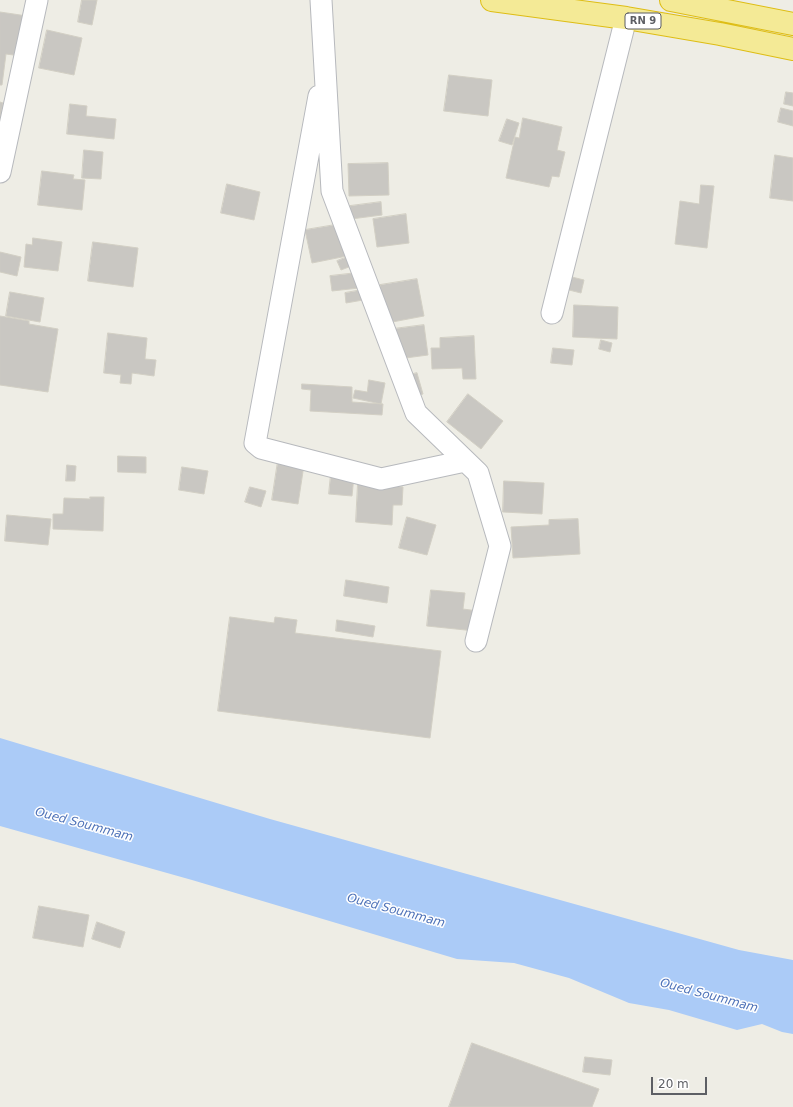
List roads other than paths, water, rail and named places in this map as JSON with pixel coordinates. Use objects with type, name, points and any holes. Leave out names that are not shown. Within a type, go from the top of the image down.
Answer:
[{"type":"highway","name":"RN 9","points":[[492,0],[626,18],[720,34],[793,49]]},
{"type":"highway","points":[[680,1],[793,24]]},
{"type":"street","points":[[0,172],[37,0]]},
{"type":"street","points":[[321,0],[332,191],[416,413],[478,474],[500,546],[476,641]]},
{"type":"street","points":[[552,313],[626,18]]},
{"type":"street","points":[[325,64],[255,443],[261,448],[381,479],[464,460]]},
{"type":"water","name":"Oued Soummam","points":[[0,738],[270,819],[739,950],[793,960],[793,1034],[782,1032],[762,1024],[737,1030],[669,1010],[629,1003],[569,978],[514,963],[457,959],[192,880],[0,826]]}]
